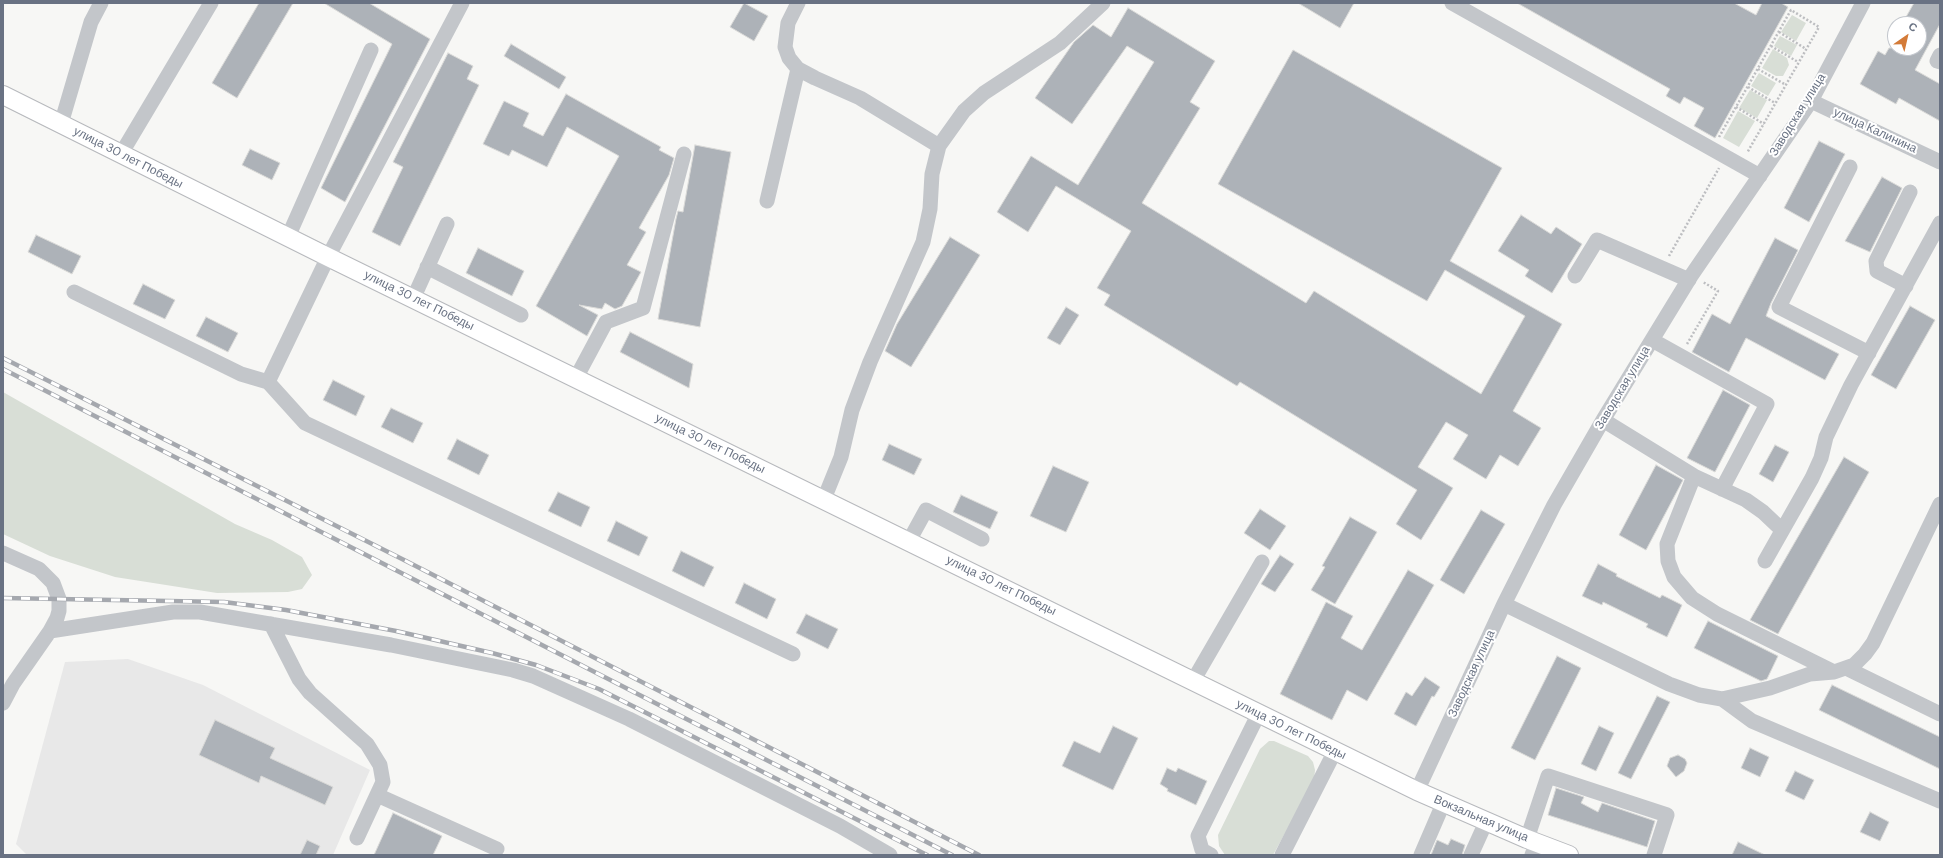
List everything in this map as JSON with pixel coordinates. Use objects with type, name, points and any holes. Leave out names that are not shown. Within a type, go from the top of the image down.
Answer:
[{"type":"main road","name":"улица 30 лет Победы","points":[[3,95],[413,299],[824,499],[1417,792]]},
{"type":"main road","name":"Вокзальная улица","points":[[1417,792],[1486,822],[1532,846],[1568,855]]},
{"type":"street","points":[[61,124],[91,22],[100,3]]},
{"type":"street","points":[[121,154],[212,3]]},
{"type":"street","points":[[268,382],[328,257],[462,3]]},
{"type":"street","points":[[798,3],[788,23],[785,48],[789,58],[798,69],[860,98],[939,146]]},
{"type":"street","points":[[824,499],[841,457],[852,410],[870,362],[922,242],[930,210],[932,174],[939,146],[948,131],[964,111],[984,93],[1060,43],[1103,3]]},
{"type":"street","points":[[1452,3],[1760,176]]},
{"type":"street","name":"Заводская улица","points":[[1417,792],[1504,604],[1554,504],[1690,277],[1811,101],[1863,3]]},
{"type":"street","points":[[288,237],[371,50]]},
{"type":"street","points":[[1940,55],[1937,61],[1940,62]]},
{"type":"street","points":[[767,201],[798,69]]},
{"type":"street","name":"улица Калинина","points":[[1811,101],[1940,162]]},
{"type":"street","points":[[576,378],[606,322],[643,308],[684,154]]},
{"type":"street","points":[[1850,167],[1779,306],[1869,353]]},
{"type":"street","points":[[1906,286],[1877,270],[1876,260],[1910,192]]},
{"type":"street","points":[[1765,561],[1812,478],[1821,458],[1826,437],[1869,353],[1940,223]]},
{"type":"street","points":[[413,299],[447,224]]},
{"type":"street","points":[[1575,276],[1597,240],[1690,277]]},
{"type":"street","points":[[427,267],[521,315]]},
{"type":"street","points":[[74,292],[241,374],[268,382],[305,423],[793,654]]},
{"type":"street","points":[[1652,340],[1767,404],[1722,489]]},
{"type":"street","points":[[1603,420],[1694,476],[1746,500],[1763,512],[1782,530]]},
{"type":"street","points":[[1694,476],[1667,544],[1668,561],[1674,577],[1692,598],[1717,614],[1940,714]]},
{"type":"street","points":[[1504,604],[1669,684],[1699,695],[1722,699],[1770,688],[1810,674],[1840,670],[1854,665],[1865,654],[1873,643],[1940,504]]},
{"type":"street","points":[[909,541],[926,510],[982,539]]},
{"type":"street","points":[[3,553],[39,569],[53,583],[59,599],[57,618],[50,631],[13,684],[3,703]]},
{"type":"street","points":[[1193,681],[1262,562]]},
{"type":"street","points":[[50,631],[173,612],[200,612],[391,645],[533,676],[636,722],[840,826],[890,855]]},
{"type":"street","points":[[271,624],[299,679],[310,693],[367,744],[380,765],[383,782],[357,838]]},
{"type":"street","points":[[1722,699],[1752,721],[1940,801]]},
{"type":"street","points":[[1211,855],[1202,850],[1198,836],[1259,713]]},
{"type":"street","points":[[1282,855],[1335,751]]},
{"type":"street","points":[[1532,846],[1548,776],[1667,815],[1654,855]]},
{"type":"street","points":[[377,794],[497,849]]},
{"type":"street","points":[[1420,855],[1443,804]]},
{"type":"street","points":[[1471,855],[1486,822]]},
{"type":"path","points":[[1667,259],[1730,149],[1716,142],[1791,10],[1819,26],[1744,158]]},
{"type":"path","points":[[1779,32],[1806,49]]},
{"type":"path","points":[[1771,46],[1798,62]]},
{"type":"path","points":[[1758,69],[1786,85]]},
{"type":"path","points":[[1748,87],[1775,103]]},
{"type":"path","points":[[1736,107],[1764,124]]},
{"type":"path","points":[[1681,355],[1718,291],[1690,277]]},
{"type":"shaded area","points":[[1792,15],[1806,23],[1796,41],[1781,32]]},
{"type":"shaded area","points":[[1780,36],[1797,45],[1791,56],[1774,46]]},
{"type":"shaded area","points":[[1773,49],[1787,58],[1789,65],[1783,76],[1776,76],[1762,68]]},
{"type":"shaded area","points":[[1759,73],[1776,83],[1768,96],[1751,86]]},
{"type":"shaded area","points":[[1750,90],[1767,100],[1757,118],[1739,108]]},
{"type":"shaded area","points":[[1738,111],[1755,121],[1739,147],[1723,138]]},
{"type":"shaded area","points":[[3,392],[235,524],[272,540],[302,557],[312,575],[302,589],[288,592],[217,593],[115,577],[50,556],[3,534]]},
{"type":"shaded area","points":[[128,659],[203,685],[370,770],[333,855],[27,855],[16,844],[65,662]]},
{"type":"shaded area","points":[[1269,741],[1274,741],[1308,756],[1313,762],[1315,770],[1314,781],[1273,855],[1225,855],[1219,846],[1218,835],[1260,749]]},
{"type":"building","points":[[259,3],[293,3],[237,98],[212,83]]},
{"type":"building","points":[[324,3],[369,3],[430,39],[345,202],[321,188],[392,44]]},
{"type":"building","points":[[744,3],[768,16],[754,41],[730,27]]},
{"type":"building","points":[[1298,3],[1354,3],[1340,28]]},
{"type":"building","points":[[1517,3],[1734,3],[1756,15],[1762,3],[1781,3],[1788,7],[1715,138],[1694,126],[1704,108],[1684,97],[1680,104],[1666,96],[1670,89]]},
{"type":"building","points":[[1914,3],[1940,3],[1940,24],[1927,48],[1927,16],[1907,16]]},
{"type":"building","points":[[1128,8],[1215,61],[1190,102],[1200,108],[1142,203],[1306,303],[1314,291],[1481,394],[1525,316],[1445,270],[1427,301],[1218,184],[1293,50],[1502,168],[1450,261],[1562,324],[1513,411],[1541,428],[1518,466],[1500,455],[1486,479],[1453,459],[1468,435],[1446,422],[1418,467],[1453,488],[1421,540],[1396,524],[1417,490],[1240,382],[1237,386],[1104,305],[1110,295],[1097,288],[1131,231],[1056,186],[1028,232],[997,212],[1031,156],[1078,185],[1154,62],[1127,46],[1072,124],[1035,98],[1074,42],[1093,25],[1111,37]]},
{"type":"building","points":[[511,44],[566,77],[559,89],[504,56]]},
{"type":"building","points":[[1878,51],[1885,55],[1887,52],[1887,56],[1923,56],[1915,70],[1940,84],[1940,121],[1899,98],[1896,104],[1860,84]]},
{"type":"building","points":[[448,53],[473,66],[467,79],[479,85],[400,246],[372,232],[403,167],[393,162]]},
{"type":"building","points":[[566,94],[661,147],[659,150],[674,158],[669,175],[639,228],[646,232],[627,265],[641,272],[622,306],[615,309],[605,303],[602,309],[579,305],[598,315],[587,336],[536,306],[619,156],[567,127],[547,167],[512,150],[509,156],[483,144],[504,101],[529,113],[523,126],[543,136]]},
{"type":"building","points":[[1819,141],[1845,154],[1809,222],[1784,208]]},
{"type":"building","points":[[695,145],[731,152],[700,327],[658,319],[676,219],[678,211],[683,212]]},
{"type":"building","points":[[250,149],[280,163],[272,180],[242,165]]},
{"type":"building","points":[[1882,177],[1902,188],[1870,252],[1845,241]]},
{"type":"building","points":[[1521,215],[1551,234],[1556,227],[1582,244],[1552,293],[1525,276],[1529,270],[1498,251]]},
{"type":"building","points":[[36,235],[81,256],[72,274],[28,252]]},
{"type":"building","points":[[950,237],[980,255],[911,367],[885,351],[897,324]]},
{"type":"building","points":[[1775,238],[1798,250],[1766,316],[1839,354],[1825,380],[1746,338],[1729,372],[1692,352],[1712,314],[1730,324]]},
{"type":"building","points":[[478,248],[524,271],[512,296],[466,273]]},
{"type":"building","points":[[143,284],[175,300],[165,319],[133,304]]},
{"type":"building","points":[[1910,306],[1935,320],[1896,389],[1871,375]]},
{"type":"building","points":[[1066,307],[1079,315],[1060,345],[1047,338]]},
{"type":"building","points":[[206,317],[238,333],[228,352],[196,336]]},
{"type":"building","points":[[630,332],[693,364],[689,388],[620,352]]},
{"type":"building","points":[[333,380],[365,396],[356,416],[323,400]]},
{"type":"building","points":[[1723,390],[1750,405],[1715,472],[1687,458]]},
{"type":"building","points":[[391,408],[423,423],[413,443],[381,427]]},
{"type":"building","points":[[457,439],[489,455],[479,475],[447,459]]},
{"type":"building","points":[[889,444],[922,459],[914,475],[882,460]]},
{"type":"building","points":[[1775,445],[1789,452],[1773,482],[1759,474]]},
{"type":"building","points":[[1844,457],[1869,472],[1778,634],[1750,620]]},
{"type":"building","points":[[1656,465],[1683,480],[1646,550],[1619,535]]},
{"type":"building","points":[[1053,466],[1089,482],[1066,532],[1030,516]]},
{"type":"building","points":[[558,492],[590,507],[581,527],[548,511]]},
{"type":"building","points":[[961,495],[998,512],[990,529],[953,512]]},
{"type":"building","points":[[1260,509],[1286,526],[1270,550],[1244,533]]},
{"type":"building","points":[[1481,510],[1505,524],[1464,594],[1440,580]]},
{"type":"building","points":[[1350,517],[1377,532],[1335,604],[1311,590],[1325,567],[1322,566]]},
{"type":"building","points":[[616,521],[648,537],[639,556],[607,541]]},
{"type":"building","points":[[681,551],[714,567],[704,587],[672,571]]},
{"type":"building","points":[[1280,555],[1294,564],[1275,592],[1261,584]]},
{"type":"building","points":[[1598,564],[1617,574],[1616,576],[1660,598],[1662,595],[1682,605],[1667,637],[1646,627],[1648,624],[1603,602],[1602,605],[1582,596]]},
{"type":"building","points":[[1408,570],[1434,585],[1367,701],[1347,690],[1332,720],[1280,694],[1326,602],[1353,616],[1341,638],[1362,650]]},
{"type":"building","points":[[744,583],[776,599],[767,619],[735,603]]},
{"type":"building","points":[[806,614],[838,629],[828,649],[796,633]]},
{"type":"building","points":[[1708,621],[1778,656],[1767,679],[1761,681],[1694,648]]},
{"type":"building","points":[[1557,656],[1581,668],[1535,760],[1511,748]]},
{"type":"building","points":[[1425,677],[1440,687],[1434,697],[1432,696],[1416,726],[1394,714],[1406,692],[1412,696]]},
{"type":"building","points":[[1832,685],[1940,737],[1940,769],[1819,710]]},
{"type":"building","points":[[1657,696],[1670,702],[1631,779],[1618,773]]},
{"type":"building","points":[[215,720],[275,748],[270,758],[333,787],[325,805],[261,776],[259,783],[199,755]]},
{"type":"building","points":[[1113,726],[1138,738],[1113,790],[1062,766],[1074,741],[1100,753]]},
{"type":"building","points":[[1599,726],[1614,733],[1596,771],[1581,764]]},
{"type":"building","points":[[1750,748],[1769,757],[1760,777],[1741,768]]},
{"type":"building","points":[[1678,755],[1685,759],[1687,763],[1684,771],[1676,777],[1667,766],[1670,758]]},
{"type":"building","points":[[1167,768],[1176,772],[1178,768],[1207,781],[1196,805],[1167,791],[1168,789],[1160,784]]},
{"type":"building","points":[[1795,771],[1814,780],[1804,800],[1785,791]]},
{"type":"building","points":[[1556,788],[1584,797],[1581,803],[1598,812],[1602,803],[1655,821],[1647,847],[1548,815]]},
{"type":"building","points":[[1870,812],[1889,822],[1880,841],[1860,832]]},
{"type":"building","points":[[393,813],[442,836],[433,855],[374,855]]},
{"type":"building","points":[[1451,839],[1465,845],[1462,855],[1431,855],[1437,840],[1448,845]]},
{"type":"building","points":[[307,840],[320,846],[316,855],[300,855]]},
{"type":"building","points":[[1738,842],[1765,855],[1732,855]]},
{"type":"railway","points":[[3,358],[406,561],[979,855]]},
{"type":"railway","points":[[3,369],[952,855]]},
{"type":"railway","points":[[3,598],[224,602],[286,610],[396,631],[492,653],[536,665],[599,689],[927,855]]}]
